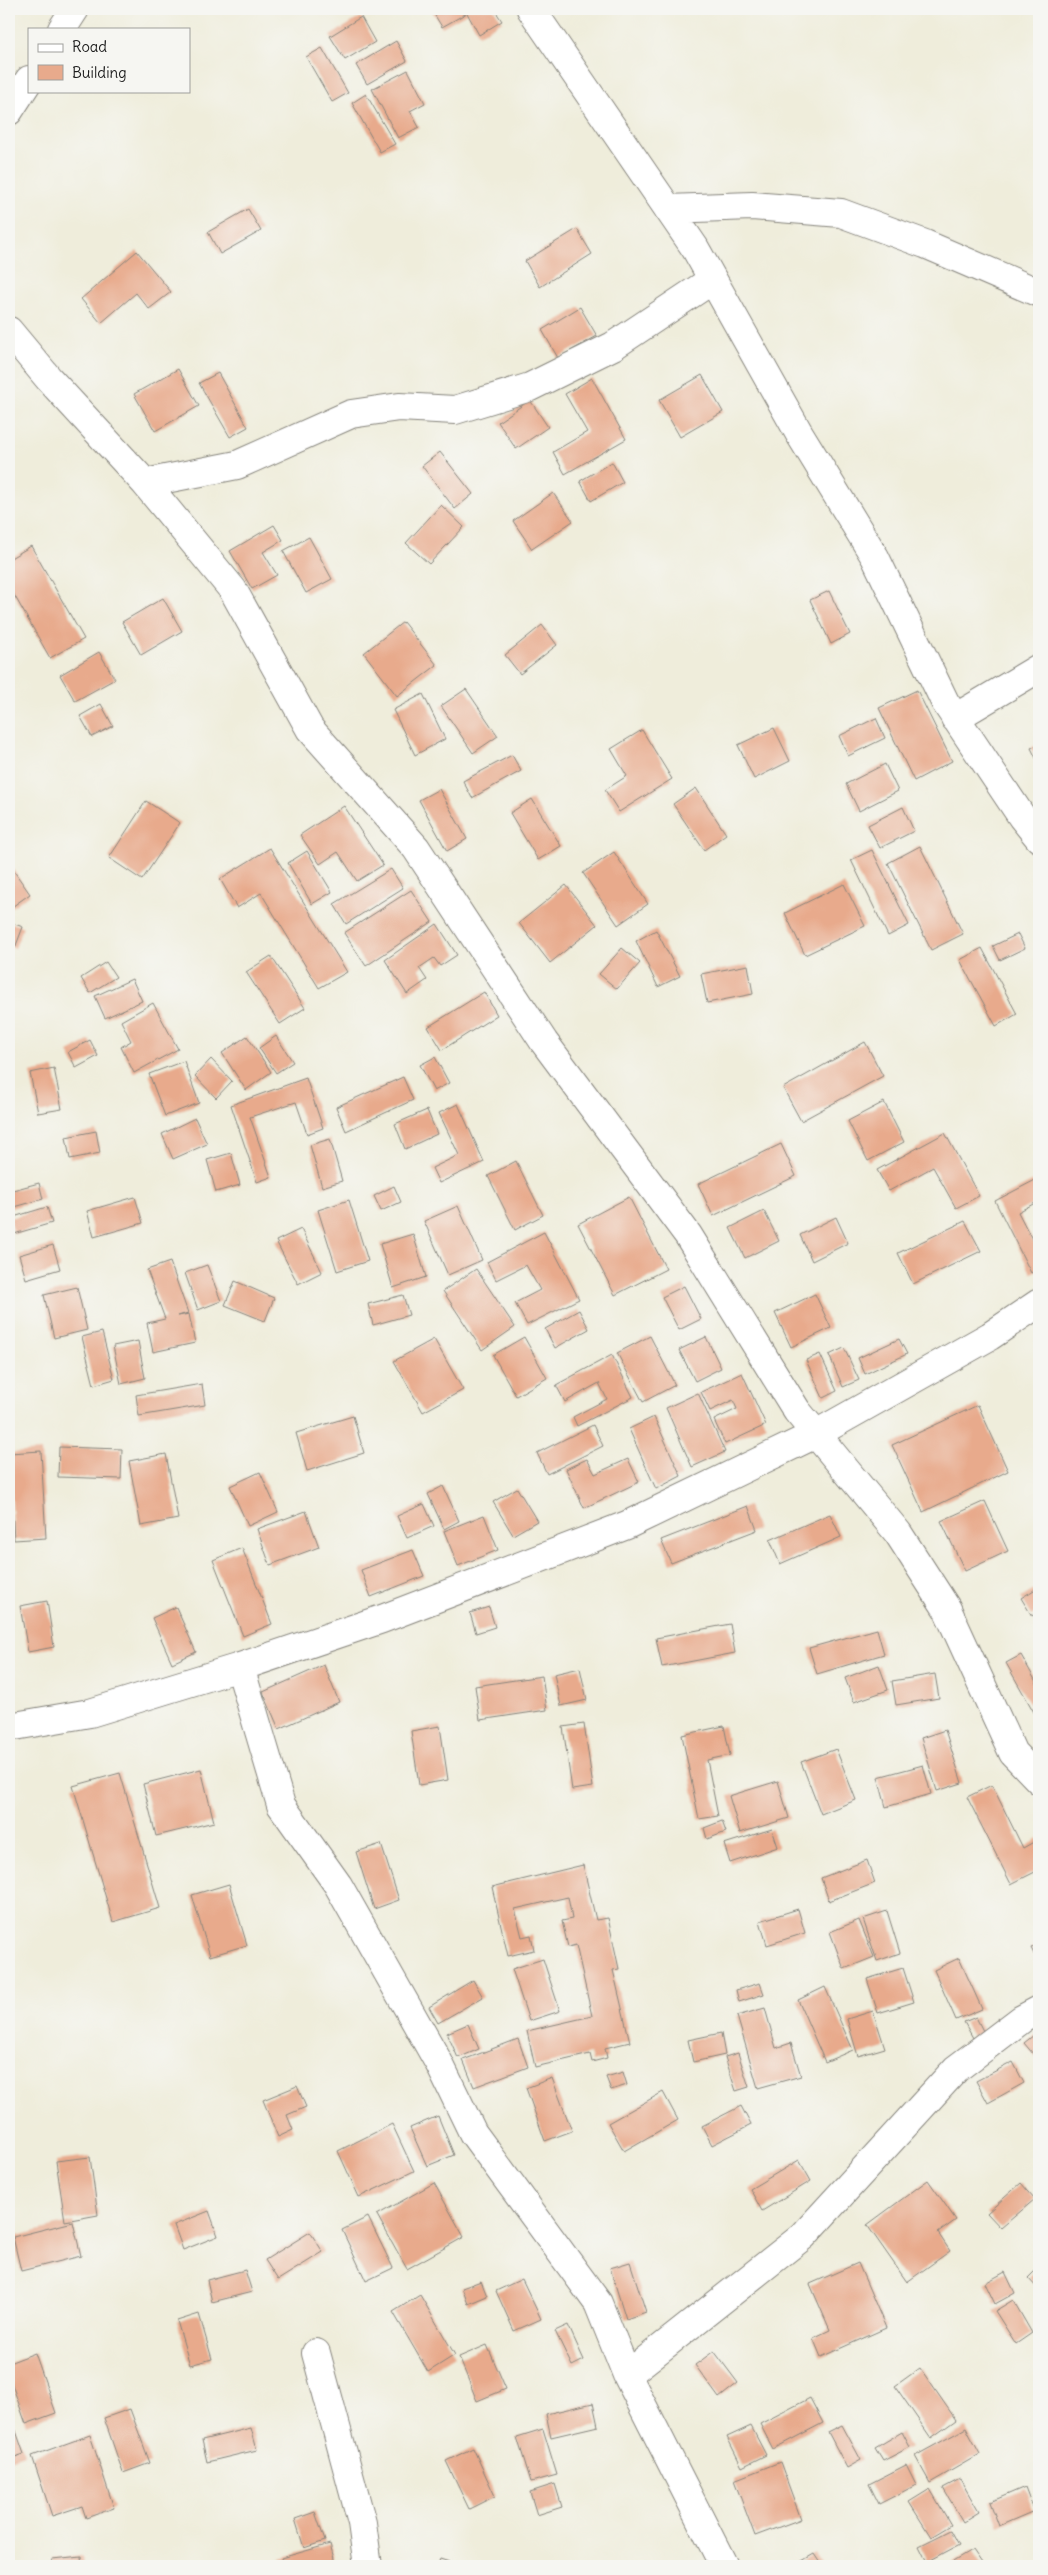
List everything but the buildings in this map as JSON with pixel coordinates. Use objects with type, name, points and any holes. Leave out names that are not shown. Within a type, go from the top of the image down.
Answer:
[{"type":"street","points":[[63,28],[75,9]]},
{"type":"street","points":[[531,9],[668,209],[712,280],[799,433],[875,557],[945,702],[1022,817],[1039,838]]},
{"type":"street","points":[[9,110],[28,82]]},
{"type":"street","points":[[668,209],[752,206],[840,213],[925,244],[1039,293]]},
{"type":"street","points":[[145,484],[237,465],[350,414],[399,407],[455,410],[530,387],[613,346],[712,280]]},
{"type":"street","points":[[9,331],[49,380],[145,484],[233,590],[310,729],[416,848],[544,1042],[688,1235],[797,1411],[898,1533],[947,1609],[1013,1753],[1039,1780]]},
{"type":"street","points":[[955,718],[1039,668]]},
{"type":"street","points":[[9,1727],[90,1713],[240,1667],[382,1619],[627,1525],[816,1434],[990,1336],[1039,1303]]},
{"type":"street","points":[[240,1667],[281,1805],[338,1885],[439,2063],[473,2133],[598,2303],[627,2375],[724,2566]]},
{"type":"street","points":[[627,2375],[803,2236],[956,2069],[1022,2019],[1039,2010]]},
{"type":"street","points":[[316,2353],[362,2523],[368,2566]]}]
